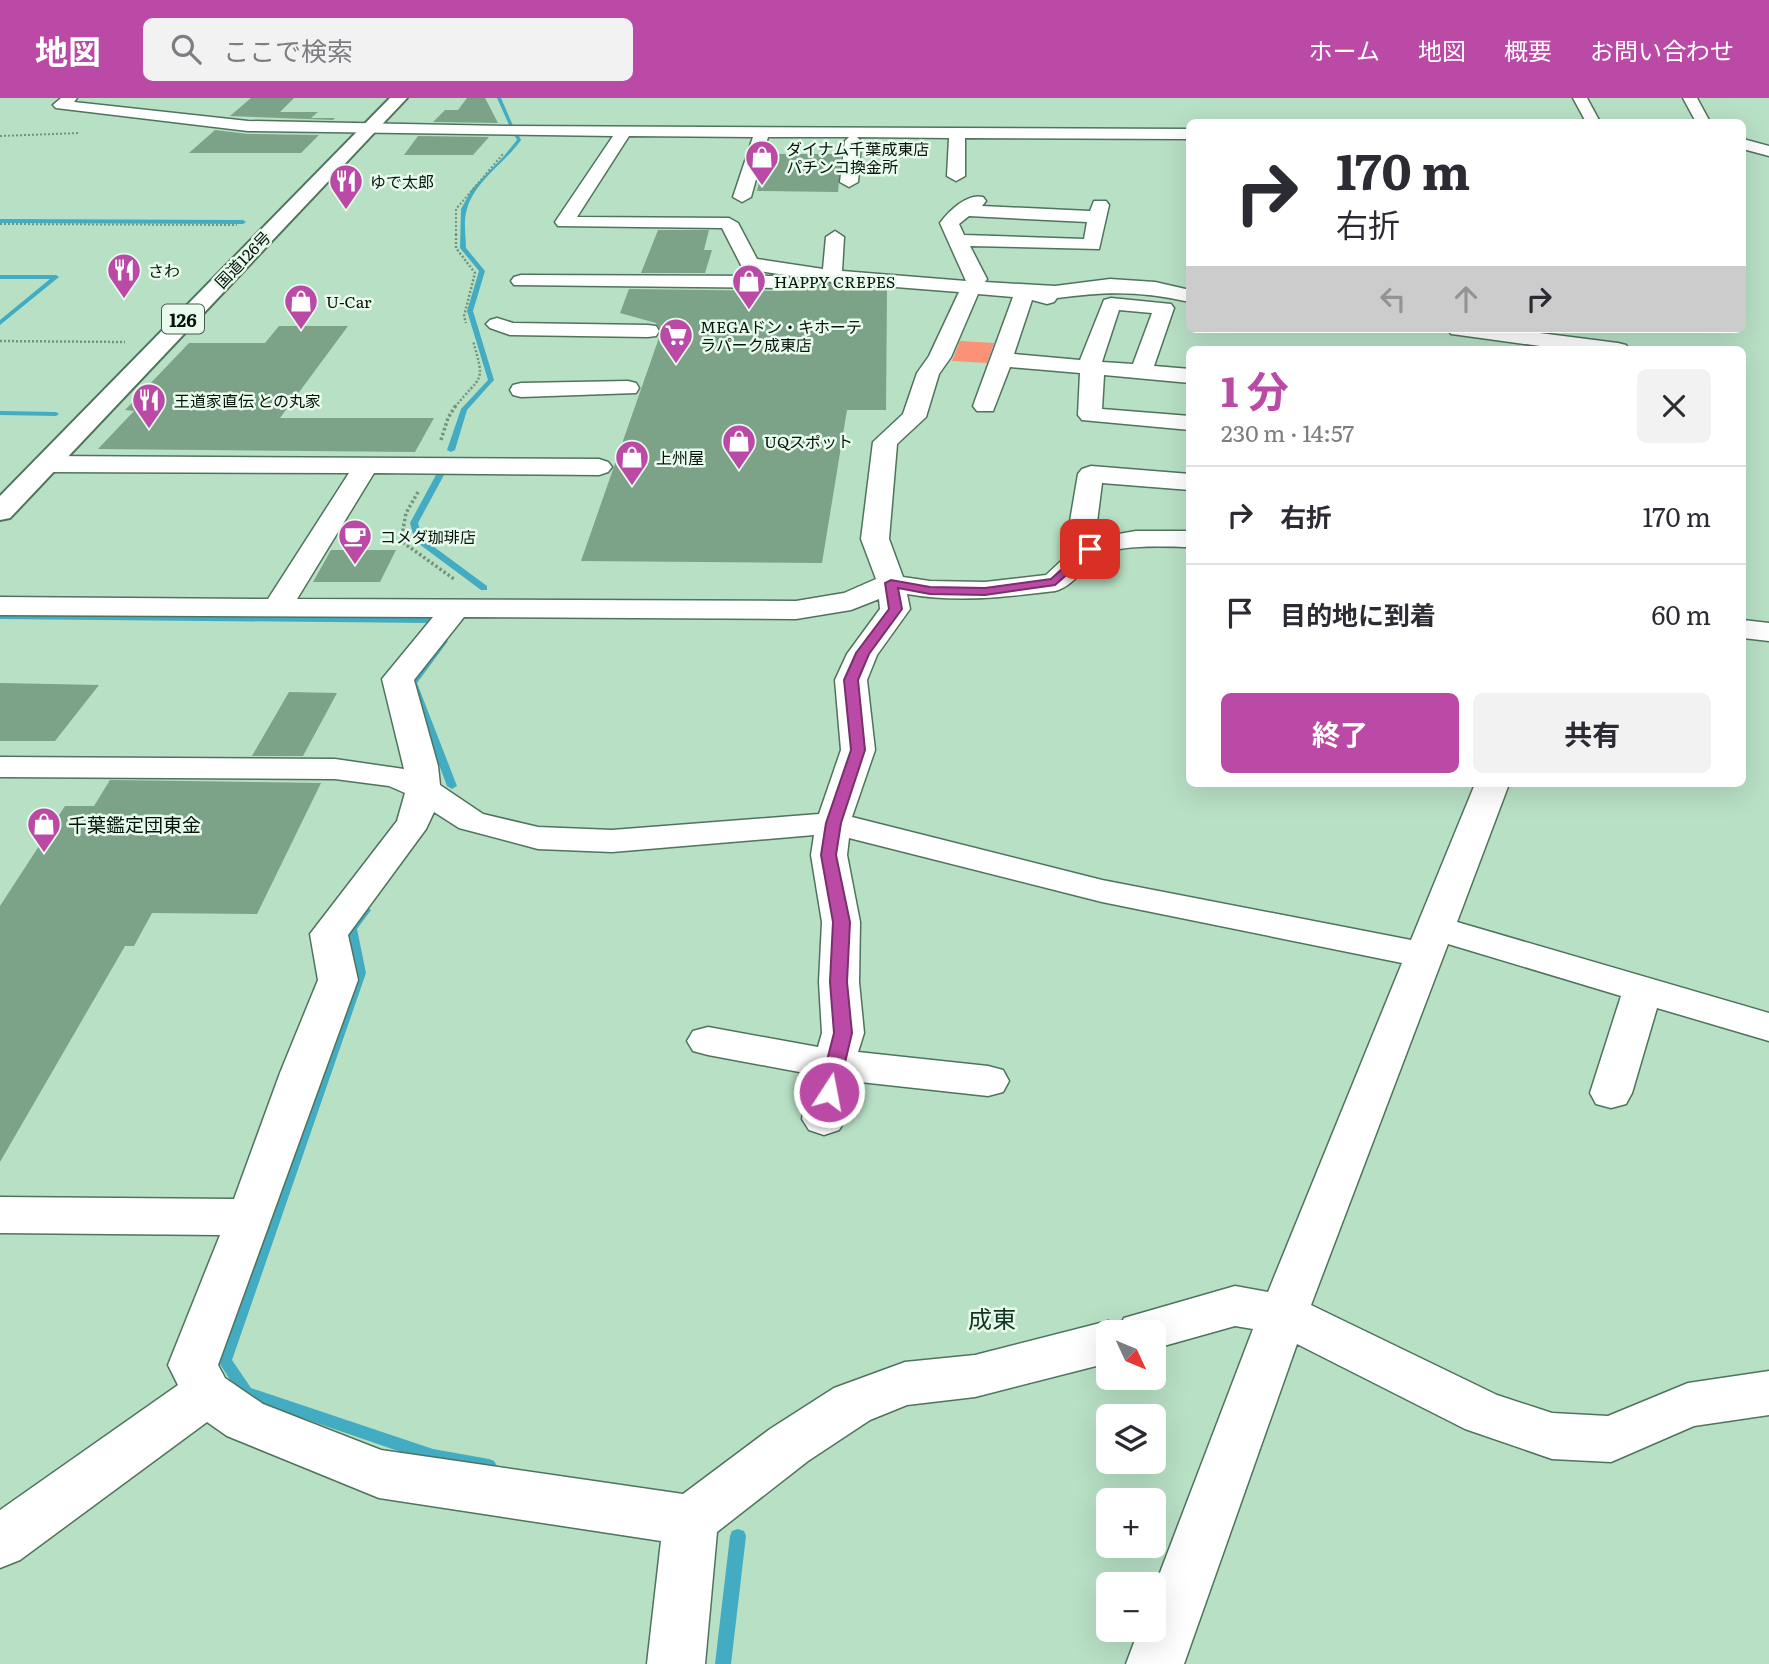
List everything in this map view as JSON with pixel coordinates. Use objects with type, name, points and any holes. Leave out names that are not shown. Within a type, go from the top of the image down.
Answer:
[{"type":"highway","name":"国道126号","points":[[0,512],[399,98]]},
{"type":"street","points":[[70,98],[61,105],[248,126],[624,132],[657,135],[762,132],[1186,134]]},
{"type":"street","points":[[1580,98],[1591,119]]},
{"type":"street","points":[[1690,98],[1701,119]]},
{"type":"street","points":[[657,135],[670,123],[793,124],[792,133]]},
{"type":"street","points":[[624,132],[564,222],[729,223],[749,263],[832,276],[1026,292],[1055,292],[1110,285],[1155,288],[1186,295]]},
{"type":"street","points":[[725,210],[737,195],[762,132]]},
{"type":"street","points":[[956,176],[957,133]]},
{"type":"street","points":[[849,182],[853,141]]},
{"type":"street","points":[[1746,145],[1769,151]]},
{"type":"street","points":[[824,1119],[833,1064],[843,1033],[839,982],[841,922],[829,855],[833,823],[858,750],[851,680],[862,653],[895,609],[891,583],[875,539],[885,442],[914,418],[928,373],[940,357],[977,279],[949,223],[970,206],[1099,211],[1092,245],[959,240]]},
{"type":"street","points":[[832,276],[835,237]]},
{"type":"street","points":[[521,281],[785,282],[863,292],[862,303]]},
{"type":"street","points":[[1026,292],[1045,297],[1164,308],[1141,372]]},
{"type":"street","points":[[985,405],[1026,292]]},
{"type":"street","points":[[1111,304],[1090,367],[1093,377],[1090,415],[1186,423]]},
{"type":"street","points":[[497,324],[509,329],[648,331]]},
{"type":"street","points":[[1500,333],[1628,346]]},
{"type":"street","points":[[1001,360],[1186,376]]},
{"type":"street","points":[[520,390],[628,388]]},
{"type":"street","points":[[45,464],[599,467]]},
{"type":"street","points":[[277,607],[366,466]]},
{"type":"street","points":[[1090,549],[1082,539],[1091,474],[1186,482]]},
{"type":"street","points":[[0,606],[796,610],[851,601],[891,583],[930,590],[985,592],[1055,582],[1090,549],[1136,539],[1186,539]]},
{"type":"street","points":[[456,608],[398,679],[421,766],[423,789],[414,822],[329,934],[338,980],[300,1073],[250,1217],[193,1365],[207,1393],[245,1420],[379,1474],[691,1520],[789,1445],[852,1404],[905,1384],[975,1376],[1096,1345]]},
{"type":"street","points":[[1746,629],[1769,632]]},
{"type":"street","points":[[0,767],[335,769],[397,777],[423,789],[471,821],[538,838],[612,841],[833,823],[1102,891],[1430,941],[1643,989],[1769,1027]]},
{"type":"street","points":[[1155,1664],[1283,1314],[1491,787]]},
{"type":"street","points":[[1611,1093],[1643,989]]},
{"type":"street","points":[[708,1041],[833,1064],[988,1081]]},
{"type":"street","points":[[0,1215],[250,1217]]},
{"type":"street","points":[[1166,1325],[1235,1306],[1283,1314],[1483,1413],[1552,1436],[1611,1439],[1688,1405],[1769,1393]]},
{"type":"street","points":[[0,1542],[207,1393]]},
{"type":"street","points":[[676,1664],[691,1520]]},
{"type":"path","points":[[468,328],[464,316],[475,273],[456,248],[456,209],[513,143],[505,131]]},
{"type":"path","points":[[0,224],[275,225]]},
{"type":"path","points":[[456,608],[465,587],[401,541],[406,513],[433,466],[448,418],[457,404],[480,381],[482,373],[473,340]]},
{"type":"path","points":[[0,341],[161,342]]},
{"type":"shaded area","points":[[960,341],[994,343],[987,363],[952,361]]},
{"type":"building","points":[[251,98],[294,98],[280,112],[318,112],[311,118],[335,118],[333,120],[230,116]]},
{"type":"building","points":[[467,98],[485,98],[498,123],[433,122],[445,110],[458,110]]},
{"type":"building","points":[[215,130],[248,134],[319,135],[301,153],[189,153]]},
{"type":"building","points":[[418,136],[489,137],[473,155],[404,155]]},
{"type":"building","points":[[766,154],[841,154],[838,192],[757,191]]},
{"type":"building","points":[[658,230],[709,230],[704,250],[712,250],[705,273],[641,273]]},
{"type":"building","points":[[793,279],[887,289],[886,410],[847,410],[822,563],[581,561],[661,332],[656,323],[620,313],[629,289],[782,291],[791,288],[795,282]]},
{"type":"building","points":[[279,326],[348,326],[280,418],[434,418],[415,452],[98,449],[134,411],[125,410],[189,343],[265,343]]},
{"type":"building","name":"コメダ珈琲店","points":[[331,550],[396,550],[380,582],[313,582]]},
{"type":"building","points":[[0,683],[99,685],[55,741],[0,741]]},
{"type":"building","points":[[289,692],[337,693],[303,756],[252,756]]},
{"type":"building","points":[[110,780],[321,783],[257,914],[152,913],[134,946],[125,946],[0,1162],[0,906],[65,806],[94,806]]},
{"type":"waterway","points":[[499,98],[512,127]]},
{"type":"waterway","points":[[451,450],[464,409],[491,380],[470,311],[482,271],[463,248],[464,209],[474,190],[513,149],[519,140],[516,135]]},
{"type":"waterway","points":[[0,221],[243,222]]},
{"type":"waterway","points":[[0,277],[56,277],[0,323]]},
{"type":"waterway","points":[[0,413],[56,414]]},
{"type":"waterway","points":[[440,475],[414,523],[418,539],[484,588]]},
{"type":"waterway","points":[[0,616],[431,620]]},
{"type":"waterway","points":[[444,641],[412,683],[452,786]]},
{"type":"waterway","points":[[366,910],[352,929],[360,973],[225,1361],[246,1393],[433,1456],[489,1466]]},
{"type":"waterway","points":[[723,1664],[738,1536]]},
{"type":"place","name":"ダイナム千葉成東店 パチンコ換金所","points":[[762,187]]},
{"type":"place","name":"ゆで太郎","points":[[346,211]]},
{"type":"place","name":"さわ","points":[[124,300]]},
{"type":"place","name":"HAPPY CREPES","points":[[749,311]]},
{"type":"place","name":"U-Car","points":[[301,331]]},
{"type":"place","name":"MEGAドン・キホーテ ラパーク成東店","points":[[676,365]]},
{"type":"place","name":"王道家直伝 との丸家","points":[[149,430]]},
{"type":"place","name":"UQスポット","points":[[739,471]]},
{"type":"place","name":"上州屋","points":[[632,487]]},
{"type":"place","name":"コメダ珈琲店","points":[[355,566]]},
{"type":"place","name":"千葉鑑定団東金","points":[[44,854]]},
{"type":"district","name":"成東","points":[[992,1317]]},
{"type":"route","points":[[829,1092],[833,1064],[843,1033],[839,982],[841,922],[829,855],[833,823],[858,750],[851,680],[862,653],[895,609],[891,583],[930,590],[985,592],[1055,582],[1090,549]]}]
